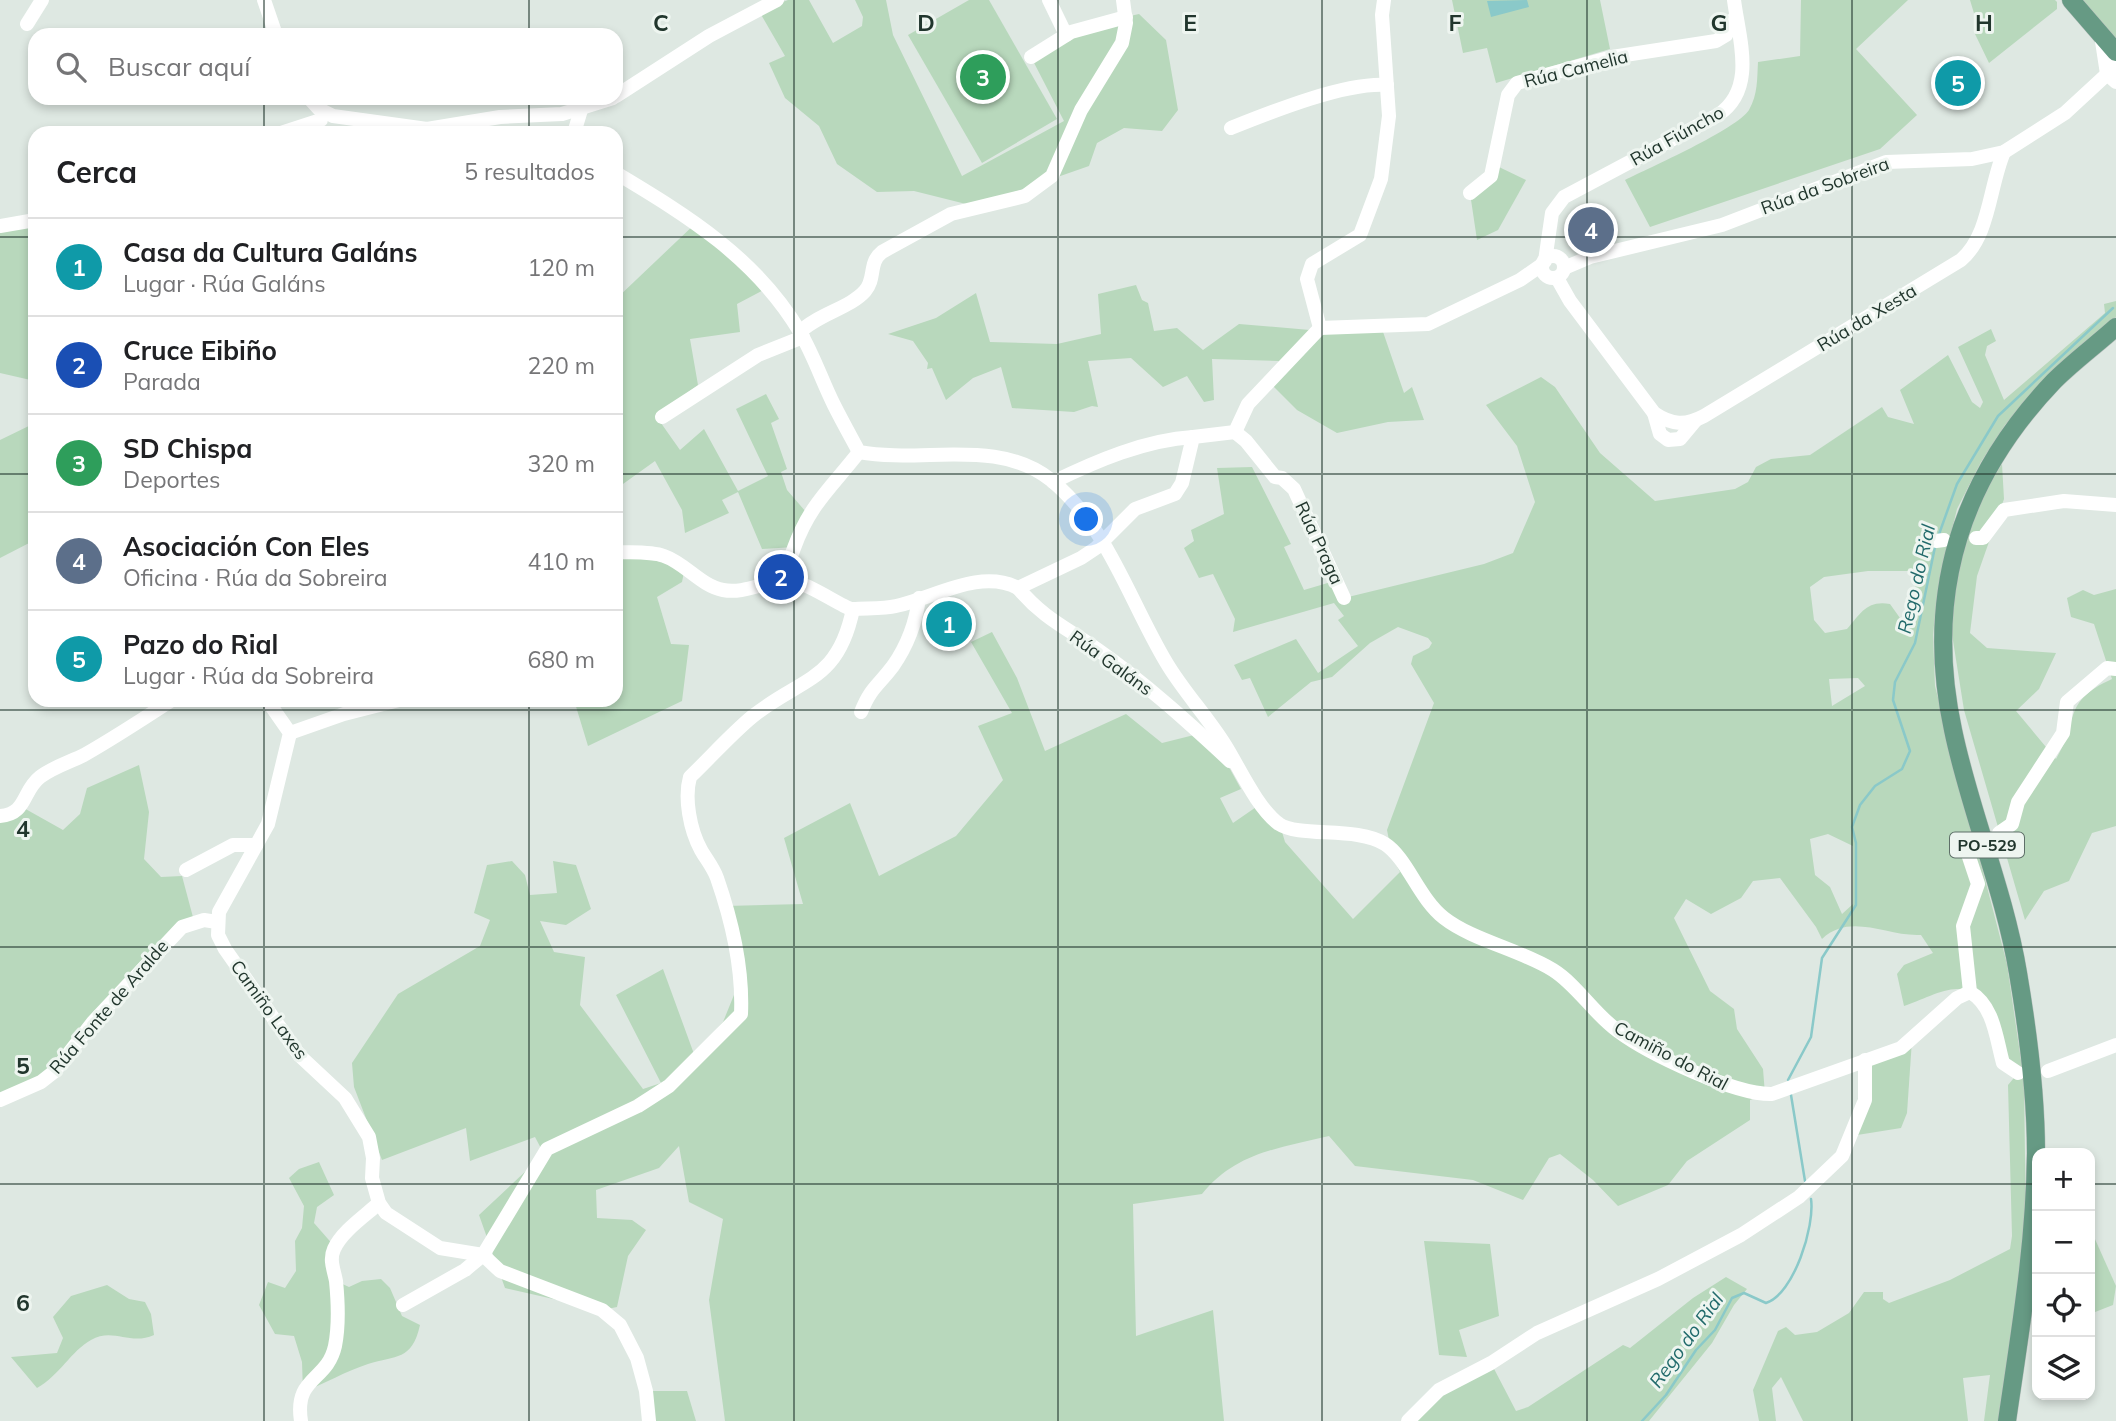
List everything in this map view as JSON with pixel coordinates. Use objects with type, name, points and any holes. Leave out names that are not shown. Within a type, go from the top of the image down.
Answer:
[{"type":"main road","points":[[2071,0],[2116,52]]},
{"type":"main road","name":"PO-529","points":[[2007,1421],[2027,1292],[2034,1206],[2036,1152],[2032,1085],[2018,972],[1996,874],[1953,731],[1945,681],[1942,637],[1945,596],[1963,519],[1972,497],[2008,437],[2056,379],[2116,327]]},
{"type":"street","points":[[27,24],[41,0]]},
{"type":"street","points":[[264,0],[274,28]]},
{"type":"street","points":[[623,92],[709,36],[777,0]]},
{"type":"street","points":[[1049,0],[1066,35]]},
{"type":"street","points":[[662,417],[758,355],[802,334],[821,315],[863,294],[870,284],[873,261],[882,252],[951,214],[1025,196],[1052,176],[1082,110],[1122,43],[1126,17],[1124,0]]},
{"type":"street","points":[[1320,328],[1308,274],[1312,264],[1347,245],[1362,231],[1385,166],[1387,85],[1382,15],[1384,0]]},
{"type":"street","name":"Rúa Fiúncho","points":[[1553,268],[1549,235],[1552,213],[1563,197],[1712,119],[1730,106],[1741,85],[1742,58],[1727,40],[1735,7]]},
{"type":"street","points":[[1031,57],[1066,35],[1126,17]]},
{"type":"street","name":"Rúa da Sobreira","points":[[1553,268],[1722,225],[1886,162],[1972,159],[2004,152],[2114,77],[2101,34]]},
{"type":"street","name":"Rúa Camelia","points":[[1471,193],[1491,176],[1508,95],[1517,83],[1612,57],[1727,40]]},
{"type":"street","points":[[1231,128],[1293,104],[1356,87],[1387,85]]},
{"type":"street","points":[[313,105],[321,121],[333,116],[405,126]]},
{"type":"street","points":[[445,126],[500,117],[562,114],[594,105]]},
{"type":"street","points":[[576,126],[581,110]]},
{"type":"street","points":[[562,114],[570,126]]},
{"type":"street","name":"Rúa da Xesta","points":[[1553,268],[1570,301],[1654,413],[1673,423],[1695,421],[1961,260],[1979,239],[1993,178],[2004,152]]},
{"type":"street","points":[[1972,159],[1985,166],[1993,178]]},
{"type":"street","points":[[623,177],[713,235],[769,287],[802,334],[833,404],[859,452],[883,457],[984,454],[1008,457],[1053,482],[1087,516],[1103,540],[1167,664],[1211,735]]},
{"type":"street","points":[[0,226],[28,221]]},
{"type":"street","points":[[1053,482],[1096,462],[1154,443],[1235,432],[1248,404],[1320,328],[1428,324],[1520,280],[1553,268]]},
{"type":"street","name":"Rúa Praga","points":[[1235,432],[1246,441],[1275,477],[1282,478],[1294,489],[1344,598]]},
{"type":"street","points":[[623,552],[663,555],[711,586],[725,591],[785,580],[820,590],[844,607],[853,609],[894,607],[919,598],[991,581],[1008,583],[1018,588],[1081,558],[1135,509],[1175,494],[1182,483],[1193,437]]},
{"type":"street","points":[[785,580],[785,567],[805,520],[859,452]]},
{"type":"street","points":[[1976,538],[1983,537],[2004,510],[2064,501],[2116,505]]},
{"type":"street","name":"Rúa Galáns","points":[[1018,588],[1046,618],[1099,651],[1211,735]]},
{"type":"street","points":[[861,712],[869,692],[893,666],[909,636],[919,598]]},
{"type":"street","points":[[403,1305],[465,1270],[483,1255],[547,1149],[638,1105],[669,1086],[741,1014],[742,984],[730,921],[716,873],[699,847],[690,817],[686,788],[690,777],[751,718],[808,684],[823,669],[835,656],[849,630],[853,609]]},
{"type":"street","points":[[1999,832],[2012,824],[2018,802],[2063,733],[2067,702],[2107,668],[2116,669]]},
{"type":"street","points":[[0,816],[16,813],[22,807],[32,785],[45,774],[129,729],[162,707]]},
{"type":"street","points":[[217,922],[268,824],[290,733],[272,707]]},
{"type":"street","points":[[290,733],[372,707]]},
{"type":"street","name":"Camiño do Rial","points":[[1211,735],[1237,764],[1253,792],[1280,825],[1316,832],[1347,832],[1385,844],[1406,869],[1425,902],[1447,921],[1555,970],[1619,1032],[1729,1087],[1753,1094],[1772,1094],[1901,1048],[1956,998],[1970,992]]},
{"type":"street","points":[[1970,839],[1965,845],[1978,884],[1963,926],[1970,992],[1982,999],[2003,1063],[2018,1073]]},
{"type":"street","points":[[186,870],[233,845],[256,845]]},
{"type":"street","name":"Rúa Fonte de Aralde","points":[[0,1100],[41,1082],[55,1071],[93,1022],[182,927],[194,921],[217,922]]},
{"type":"street","name":"Camiño Laxes","points":[[217,922],[225,949],[246,980],[300,1056],[345,1098],[369,1137],[373,1157],[372,1178],[379,1203]]},
{"type":"street","points":[[2048,1071],[2116,1045]]},
{"type":"street","points":[[1408,1421],[1439,1390],[1491,1363],[1536,1333],[1658,1279],[1741,1235],[1799,1197],[1842,1156],[1865,1100],[1865,1060]]},
{"type":"street","points":[[301,1421],[299,1401],[304,1386],[326,1367],[334,1347],[337,1310],[331,1258],[335,1247],[379,1203],[386,1213],[440,1248],[483,1255],[500,1271],[602,1310],[620,1325],[637,1358],[646,1391],[649,1421]]},
{"type":"green space","points":[[788,0],[809,0],[833,43],[862,26],[863,17],[855,0],[886,0],[893,35],[962,176],[1064,121],[1031,57],[1104,22],[1139,14],[1166,40],[1178,110],[1162,131],[1124,128],[1097,143],[1089,166],[974,206],[914,191],[877,192],[837,164],[819,126],[785,98],[769,63],[785,56],[759,11]]},
{"type":"green space","points":[[969,0],[989,0],[1057,119],[982,163],[908,35]]},
{"type":"green space","points":[[1452,0],[1600,0],[1610,49],[1496,83],[1487,48],[1463,53]]},
{"type":"green space","points":[[1801,0],[1908,0],[1856,49],[1917,115],[1880,149],[1650,227],[1625,180],[1711,137],[1749,110],[1754,98],[1758,62],[1800,56]]},
{"type":"green space","points":[[1970,0],[2055,0],[2057,9],[1989,63],[1975,34],[1979,30]]},
{"type":"green space","points":[[2070,0],[2116,0],[2116,52]]},
{"type":"green space","points":[[1499,167],[1526,180],[1498,230],[1477,240],[1470,193]]},
{"type":"green space","points":[[697,222],[769,287],[737,304],[740,332],[690,339],[698,385],[656,416],[680,450],[704,429],[738,491],[768,476],[736,409],[766,394],[779,419],[771,423],[787,469],[781,472],[787,490],[806,512],[795,547],[762,549],[738,492],[722,500],[729,513],[685,533],[682,510],[655,461],[623,484],[623,292]]},
{"type":"green space","points":[[28,224],[28,379],[0,373],[0,226]]},
{"type":"green space","points":[[1136,285],[1142,300],[1148,303],[1154,331],[1177,328],[1203,350],[1239,324],[1310,330],[1381,326],[1404,393],[1412,387],[1424,420],[1388,422],[1337,433],[1297,410],[1269,382],[1279,361],[1212,359],[1214,400],[1204,402],[1187,376],[1163,387],[1131,358],[1088,361],[1098,407],[1092,406],[1074,412],[1012,408],[1001,367],[973,378],[946,400],[932,368],[927,369],[928,363],[913,341],[888,334],[936,318],[976,293],[990,342],[1057,344],[1101,334],[1098,294]]},
{"type":"green space","points":[[2116,301],[2116,317],[2040,384],[2005,425],[1981,462],[1957,509],[1938,587],[1933,635],[1935,686],[2007,964],[2024,1081],[2026,1231],[2001,1421],[1984,1421],[1990,1375],[1963,1378],[1968,1421],[1803,1421],[1781,1377],[1772,1388],[1776,1421],[1759,1421],[1753,1390],[1778,1331],[1786,1327],[1795,1335],[1817,1332],[1849,1313],[1864,1292],[1883,1292],[1883,1299],[1889,1303],[1950,1280],[2010,1249],[2012,1236],[2008,1085],[2018,1073],[2003,1063],[1994,1030],[1983,1006],[1967,991],[1957,989],[1937,993],[1904,1006],[1897,974],[1904,965],[1933,953],[1921,935],[1857,926],[1833,931],[1822,939],[1780,878],[1753,881],[1741,898],[1711,914],[1686,899],[1674,918],[1710,991],[1734,1009],[1737,1029],[1763,1069],[1765,1094],[1750,1100],[1750,1120],[1687,1161],[1668,1185],[1618,1206],[1593,1180],[1560,1154],[1549,1158],[1523,1200],[1473,1180],[1355,1166],[1329,1136],[1244,1160],[1215,1180],[1202,1194],[1133,1204],[1136,1336],[1213,1310],[1224,1421],[725,1421],[709,1300],[723,1219],[689,1202],[679,1146],[659,1168],[596,1190],[597,1218],[632,1220],[646,1230],[628,1256],[617,1307],[602,1310],[505,1288],[479,1215],[544,1154],[535,1137],[470,1161],[466,1128],[382,1160],[354,1087],[352,1063],[398,994],[480,946],[490,920],[474,913],[487,865],[512,861],[525,875],[530,895],[557,893],[553,861],[576,865],[591,909],[566,925],[540,921],[554,952],[585,957],[580,1005],[643,1089],[661,1083],[616,995],[663,969],[694,1054],[723,1022],[736,990],[726,906],[803,904],[784,838],[850,803],[879,876],[956,836],[1003,780],[978,726],[1012,713],[971,642],[992,632],[1017,678],[1045,751],[1126,714],[1162,743],[1194,735],[1230,769],[1241,789],[1220,798],[1233,823],[1262,803],[1280,825],[1285,842],[1353,919],[1400,872],[1385,844],[1389,840],[1387,830],[1434,703],[1411,664],[1413,656],[1429,648],[1432,643],[1428,638],[1398,627],[1370,643],[1332,677],[1311,682],[1268,717],[1250,678],[1242,680],[1234,665],[1296,639],[1318,673],[1358,646],[1338,620],[1344,616],[1334,603],[1233,632],[1235,619],[1213,574],[1199,578],[1184,548],[1194,541],[1191,530],[1224,514],[1217,468],[1252,467],[1291,544],[1284,547],[1304,590],[1331,582],[1344,598],[1484,564],[1513,553],[1535,502],[1517,446],[1486,405],[1541,377],[1555,387],[1600,453],[1655,501],[1735,489],[1748,482],[1756,467],[1771,459],[1810,455],[1882,407],[1888,417],[1914,424],[1900,390],[1948,355],[1972,402],[1980,408],[1983,402],[1958,347],[1991,329],[1996,341],[1987,346],[1985,355],[2004,400],[2105,313],[2104,304]],"holes":[[[1868,571],[1915,571],[1916,600],[1911,620],[1900,618],[1890,604],[1882,603],[1865,609],[1847,629],[1825,633],[1814,620],[1810,587],[1824,577]],[[1858,678],[1865,686],[1832,706],[1829,679]],[[1828,834],[1853,846],[1853,904],[1842,914],[1830,887],[1815,875],[1810,839]]]},
{"type":"green space","points":[[28,426],[28,544],[0,558],[0,440]]},
{"type":"green space","points":[[2002,464],[2004,499],[1977,576],[1970,633],[1987,648],[2056,653],[2039,689],[2016,711],[2056,759],[2078,704],[2096,687],[2112,679],[2094,624],[2071,617],[2067,598],[2083,590],[2094,595],[2116,589],[2116,826],[2092,833],[2069,881],[2044,891],[2025,920],[1964,710],[1951,628],[1958,570],[1972,521],[1983,495]]},
{"type":"green space","points":[[623,554],[685,567],[682,582],[657,597],[671,644],[689,645],[682,701],[588,746],[576,707],[623,707]]},
{"type":"green space","points":[[139,765],[149,812],[144,859],[161,877],[182,876],[194,921],[41,1082],[0,1103],[0,814],[22,807],[63,830],[80,814],[87,788]]},
{"type":"green space","points":[[1912,1040],[1907,1113],[1901,1128],[1851,1136],[1865,1060]]},
{"type":"green space","points":[[319,1162],[334,1195],[317,1207],[314,1223],[335,1247],[336,1281],[349,1287],[362,1281],[381,1279],[390,1288],[402,1316],[420,1325],[417,1337],[402,1355],[360,1367],[303,1392],[302,1362],[294,1336],[275,1334],[259,1305],[268,1282],[285,1288],[296,1271],[295,1241],[302,1228],[304,1206],[289,1178],[299,1169]]},
{"type":"green space","points":[[2095,1239],[2116,1286],[2113,1305],[2095,1312]]},
{"type":"green space","points":[[1424,1241],[1490,1244],[1499,1316],[1459,1330],[1467,1357],[1439,1355]]},
{"type":"green space","points":[[1726,1277],[1747,1289],[1734,1305],[1712,1343],[1649,1421],[1408,1421],[1439,1390],[1491,1363],[1516,1411],[1528,1407],[1623,1345],[1630,1348],[1693,1298]]},
{"type":"green space","points":[[107,1285],[129,1299],[145,1302],[151,1314],[154,1335],[137,1339],[107,1335],[91,1340],[37,1388],[11,1357],[57,1353],[63,1338],[53,1317],[71,1296]]},
{"type":"green space","points":[[646,1391],[687,1391],[696,1421],[649,1421]]},
{"type":"water","points":[[1527,0],[1529,7],[1491,17],[1487,1]]},
{"type":"waterway","name":"Rego do Rial","points":[[1938,537],[1957,484],[1998,416],[2113,308]]},
{"type":"waterway","name":"Rego do Rial","points":[[1788,1080],[1811,1037],[1822,958],[1856,905],[1856,843],[1852,827],[1860,805],[1875,786],[1902,769],[1910,751],[1893,700],[1895,682],[1915,643],[1935,547]]},
{"type":"waterway","name":"Rego do Rial","points":[[1791,1095],[1805,1181]]},
{"type":"waterway","name":"Rego do Rial","points":[[1642,1421],[1666,1395],[1696,1350],[1715,1330],[1732,1298],[1744,1293],[1766,1303],[1785,1287],[1794,1273],[1806,1241],[1811,1199]]},
{"type":"place","name":"SD Chispa","points":[[983,77]]},
{"type":"place","name":"Pazo do Rial","points":[[1958,83]]},
{"type":"place","name":"Asociación Con Eles","points":[[1591,230]]},
{"type":"place","name":"Cruce Eibiño","points":[[781,577]]},
{"type":"place","name":"Casa da Cultura Galáns","points":[[949,624]]}]
